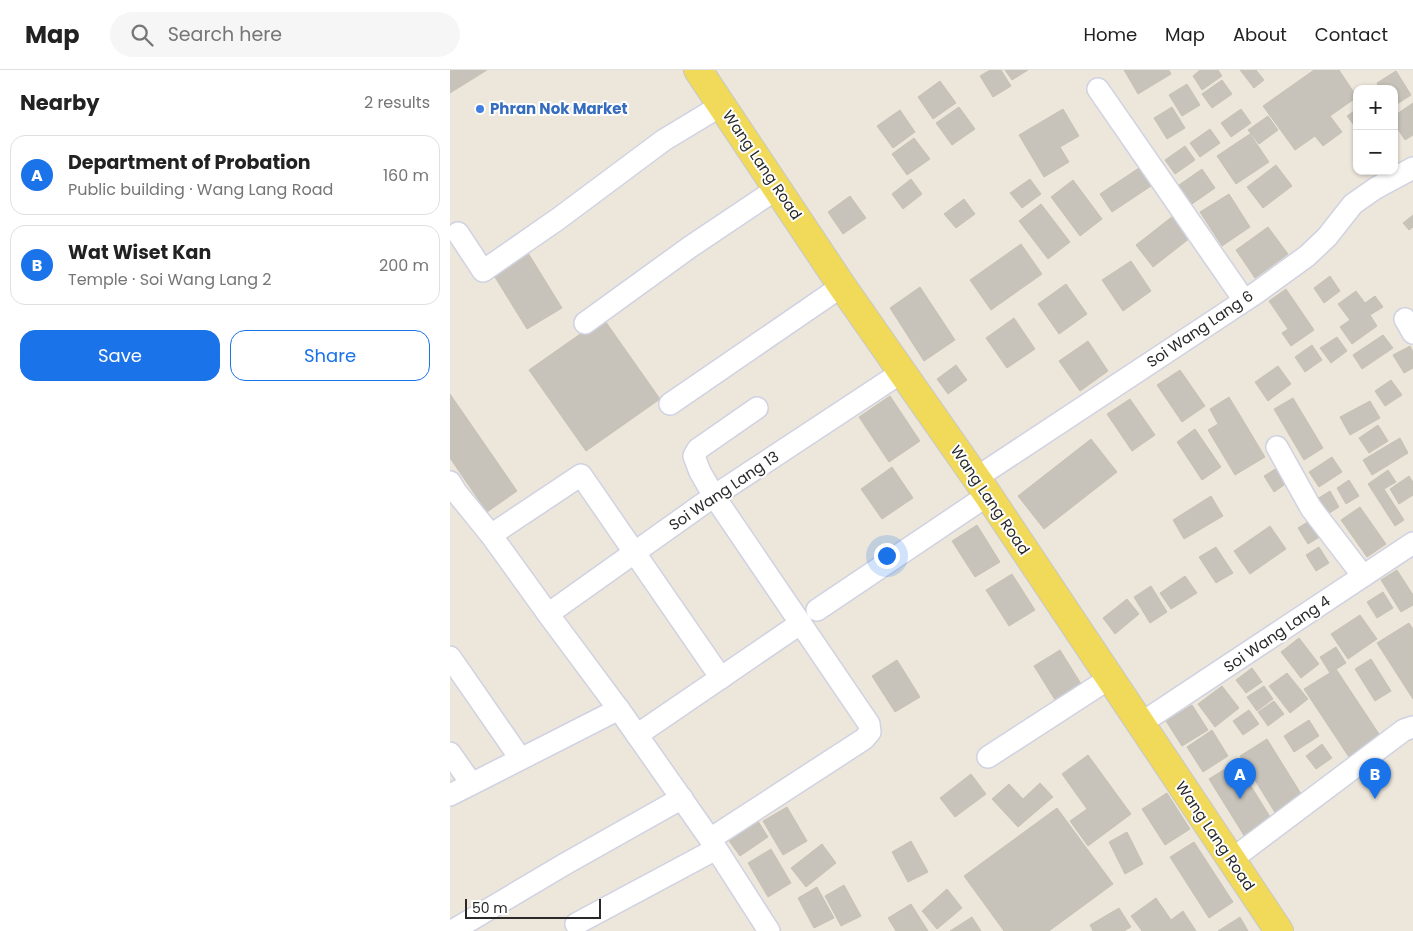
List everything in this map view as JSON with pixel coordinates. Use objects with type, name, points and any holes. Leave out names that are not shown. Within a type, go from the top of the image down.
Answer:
[{"type":"main road","name":"Wang Lang Road","points":[[698,70],[842,286],[982,487],[1279,931]]},
{"type":"street","points":[[1098,89],[1244,300]]},
{"type":"street","points":[[458,233],[483,271],[558,220],[664,140],[722,105]]},
{"type":"street","name":"Soi Wang Lang 6","points":[[818,610],[982,487],[1307,256],[1327,237],[1352,204],[1376,188],[1413,168]]},
{"type":"street","points":[[585,323],[690,247],[778,188]]},
{"type":"street","points":[[670,404],[842,286]]},
{"type":"street","name":"Soi Wang Lang 13","points":[[548,614],[714,496],[902,372]]},
{"type":"street","points":[[576,924],[713,844],[864,740],[870,732],[869,724],[714,496],[700,472],[694,456],[698,449],[757,408]]},
{"type":"street","points":[[1277,447],[1311,508],[1363,576]]},
{"type":"street","points":[[492,535],[581,475],[721,678]]},
{"type":"street","points":[[452,490],[492,535],[637,735],[713,844],[769,931]]},
{"type":"street","name":"Soi Wang Lang 4","points":[[1140,724],[1413,543]]},
{"type":"street","points":[[637,735],[800,623]]},
{"type":"street","points":[[450,657],[520,758]]},
{"type":"street","points":[[988,757],[1110,678]]},
{"type":"street","points":[[450,794],[618,709]]},
{"type":"street","points":[[1231,860],[1404,730],[1413,727]]},
{"type":"street","points":[[450,753],[471,783]]},
{"type":"street","points":[[452,931],[682,798]]},
{"type":"building","points":[[450,70],[487,70],[450,93]]},
{"type":"building","points":[[990,70],[1001,70],[1011,86],[993,97],[980,76]]},
{"type":"building","points":[[1005,70],[1028,70],[1012,80]]},
{"type":"building","points":[[1124,70],[1169,70],[1171,74],[1138,94]]},
{"type":"building","points":[[1200,70],[1218,70],[1222,76],[1202,90],[1193,76]]},
{"type":"building","points":[[1240,70],[1256,70],[1264,80],[1254,88]]},
{"type":"building","points":[[1314,70],[1339,70],[1353,91],[1353,100],[1330,116],[1342,132],[1323,146],[1315,136],[1295,150],[1263,106]]},
{"type":"building","points":[[1396,71],[1411,95],[1398,103],[1398,85],[1378,85],[1377,83]]},
{"type":"building","points":[[1222,80],[1232,94],[1212,108],[1202,94]]},
{"type":"building","points":[[940,81],[956,103],[933,119],[918,97]]},
{"type":"building","points":[[1187,84],[1200,105],[1182,116],[1169,95]]},
{"type":"building","points":[[1413,103],[1413,135],[1405,140],[1398,129],[1398,113]]},
{"type":"building","points":[[959,107],[975,129],[952,145],[936,123]]},
{"type":"building","points":[[1172,107],[1185,128],[1167,139],[1154,118]]},
{"type":"building","points":[[1063,109],[1079,136],[1060,147],[1069,162],[1044,177],[1019,135]]},
{"type":"building","points":[[1241,109],[1251,123],[1231,137],[1221,123]]},
{"type":"building","points":[[900,110],[915,132],[893,148],[877,126]]},
{"type":"building","points":[[1353,112],[1353,124],[1347,116]]},
{"type":"building","points":[[1268,116],[1278,130],[1259,144],[1248,130]]},
{"type":"building","points":[[1210,129],[1220,143],[1200,157],[1190,143]]},
{"type":"building","points":[[1250,134],[1269,162],[1236,184],[1217,156]]},
{"type":"building","points":[[914,138],[930,159],[907,175],[892,154]]},
{"type":"building","points":[[1185,146],[1195,160],[1175,174],[1165,160]]},
{"type":"building","points":[[1276,165],[1292,186],[1263,208],[1247,187]]},
{"type":"building","points":[[1139,168],[1151,186],[1112,212],[1100,194]]},
{"type":"building","points":[[1202,169],[1215,188],[1192,204],[1179,185]]},
{"type":"building","points":[[911,179],[922,194],[903,209],[892,194]]},
{"type":"building","points":[[1030,179],[1041,194],[1022,208],[1010,193]]},
{"type":"building","points":[[1073,180],[1102,219],[1080,236],[1051,197]]},
{"type":"building","points":[[1229,194],[1250,227],[1222,246],[1200,212]]},
{"type":"building","points":[[850,196],[866,218],[843,234],[828,212]]},
{"type":"building","points":[[964,199],[975,214],[956,228],[944,214]]},
{"type":"building","points":[[1041,204],[1070,242],[1048,259],[1019,221]]},
{"type":"building","points":[[1413,215],[1413,227],[1409,230],[1403,223]]},
{"type":"building","points":[[1173,216],[1190,238],[1153,267],[1136,245]]},
{"type":"building","points":[[1268,227],[1288,254],[1255,278],[1236,250]]},
{"type":"building","points":[[1021,244],[1042,274],[991,310],[970,280]]},
{"type":"building","points":[[525,248],[562,308],[527,329],[490,269]]},
{"type":"building","points":[[1131,261],[1151,291],[1123,311],[1102,280]]},
{"type":"building","points":[[1330,276],[1340,291],[1324,303],[1314,288]]},
{"type":"building","points":[[1066,284],[1087,314],[1059,334],[1038,304]]},
{"type":"building","points":[[920,287],[955,340],[924,361],[890,308]]},
{"type":"building","points":[[1286,289],[1314,330],[1291,346],[1282,333],[1288,329],[1269,301]]},
{"type":"building","points":[[1356,291],[1365,303],[1375,296],[1383,307],[1370,315],[1377,326],[1352,344],[1340,327],[1350,320],[1338,304]]},
{"type":"building","points":[[603,318],[660,399],[586,451],[529,370]]},
{"type":"building","points":[[1014,318],[1035,349],[1007,368],[986,338]]},
{"type":"building","points":[[1383,335],[1393,348],[1362,369],[1353,355]]},
{"type":"building","points":[[1337,337],[1347,351],[1331,363],[1320,348]]},
{"type":"building","points":[[1088,341],[1108,371],[1080,391],[1059,361]]},
{"type":"building","points":[[1312,345],[1322,360],[1305,372],[1295,357]]},
{"type":"building","points":[[1410,346],[1413,352],[1413,368],[1404,373],[1393,355]]},
{"type":"building","points":[[956,365],[967,380],[948,394],[937,379]]},
{"type":"building","points":[[1278,366],[1291,384],[1268,401],[1255,382]]},
{"type":"building","points":[[1180,370],[1205,406],[1182,422],[1157,385]]},
{"type":"building","points":[[1391,380],[1402,395],[1385,406],[1375,391]]},
{"type":"building","points":[[450,394],[517,491],[487,512],[450,458]]},
{"type":"building","points":[[890,396],[920,441],[889,462],[859,417]]},
{"type":"building","points":[[1229,397],[1265,457],[1235,475],[1208,430],[1218,424],[1210,409]]},
{"type":"building","points":[[1293,398],[1323,448],[1304,460],[1274,409]]},
{"type":"building","points":[[1130,399],[1155,435],[1132,451],[1107,414]]},
{"type":"building","points":[[1370,401],[1380,418],[1350,435],[1340,417]]},
{"type":"building","points":[[1378,425],[1388,441],[1369,453],[1359,438]]},
{"type":"building","points":[[1195,429],[1221,467],[1202,480],[1177,442]]},
{"type":"building","points":[[1400,438],[1408,453],[1372,475],[1363,460]]},
{"type":"building","points":[[1091,439],[1117,472],[1044,529],[1018,496]]},
{"type":"building","points":[[1332,457],[1342,472],[1319,487],[1309,472]]},
{"type":"building","points":[[892,467],[913,498],[882,519],[861,489]]},
{"type":"building","points":[[1277,468],[1287,483],[1274,492],[1264,476]]},
{"type":"building","points":[[1388,470],[1396,482],[1384,489],[1404,520],[1395,526],[1368,484]]},
{"type":"building","points":[[1409,476],[1413,482],[1413,495],[1399,504],[1390,489]]},
{"type":"building","points":[[1349,480],[1359,496],[1346,504],[1337,488]]},
{"type":"building","points":[[1330,491],[1339,507],[1326,515],[1317,499]]},
{"type":"building","points":[[1211,496],[1223,516],[1184,539],[1173,520]]},
{"type":"building","points":[[1360,507],[1386,544],[1367,557],[1341,520]]},
{"type":"building","points":[[1311,520],[1321,536],[1308,544],[1298,528]]},
{"type":"building","points":[[977,525],[1000,562],[975,577],[952,541]]},
{"type":"building","points":[[1270,526],[1286,549],[1250,574],[1234,551]]},
{"type":"building","points":[[1216,547],[1233,573],[1216,583],[1199,557]]},
{"type":"building","points":[[1319,547],[1329,563],[1316,571],[1306,555]]},
{"type":"building","points":[[1397,570],[1413,595],[1413,605],[1401,612],[1381,580]]},
{"type":"building","points":[[1012,574],[1035,610],[1009,626],[986,590]]},
{"type":"building","points":[[1185,576],[1197,593],[1171,609],[1160,593]]},
{"type":"building","points":[[1151,586],[1167,612],[1150,623],[1134,597]]},
{"type":"building","points":[[1383,592],[1393,608],[1377,618],[1367,602]]},
{"type":"building","points":[[1127,599],[1139,614],[1115,634],[1103,618]]},
{"type":"building","points":[[1360,615],[1377,639],[1348,659],[1331,634]]},
{"type":"building","points":[[1409,623],[1413,629],[1413,699],[1377,643]]},
{"type":"building","points":[[1299,638],[1319,664],[1301,678],[1281,652]]},
{"type":"building","points":[[1336,647],[1346,663],[1330,673],[1320,657]]},
{"type":"building","points":[[1060,650],[1083,687],[1057,703],[1034,666]]},
{"type":"building","points":[[1371,659],[1391,691],[1375,701],[1355,669]]},
{"type":"building","points":[[897,660],[920,697],[895,712],[872,676]]},
{"type":"building","points":[[1252,668],[1262,682],[1246,693],[1236,680]]},
{"type":"building","points":[[1336,669],[1381,737],[1349,757],[1304,689]]},
{"type":"building","points":[[1287,673],[1308,699],[1290,713],[1269,686]]},
{"type":"building","points":[[1222,686],[1239,708],[1215,727],[1198,704]]},
{"type":"building","points":[[1264,686],[1273,699],[1257,711],[1247,697]]},
{"type":"building","points":[[1274,701],[1284,714],[1268,726],[1258,712]]},
{"type":"building","points":[[1192,705],[1208,730],[1182,746],[1166,721]]},
{"type":"building","points":[[1249,710],[1259,724],[1243,735],[1233,721]]},
{"type":"building","points":[[1309,720],[1319,736],[1294,752],[1284,736]]},
{"type":"building","points":[[1212,730],[1228,756],[1203,772],[1187,747]]},
{"type":"building","points":[[1267,739],[1303,797],[1276,814],[1240,756]]},
{"type":"building","points":[[1322,744],[1332,758],[1316,769],[1306,756]]},
{"type":"building","points":[[1088,755],[1131,814],[1088,846],[1070,821],[1087,809],[1062,774]]},
{"type":"building","points":[[1236,762],[1272,820],[1245,837],[1209,779]]},
{"type":"building","points":[[971,774],[986,794],[955,817],[940,798]]},
{"type":"building","points":[[1040,783],[1053,797],[1018,827],[992,799],[1009,784],[1023,799]]},
{"type":"building","points":[[1167,793],[1190,829],[1165,845],[1142,809]]},
{"type":"building","points":[[787,807],[807,841],[783,855],[763,821]]},
{"type":"building","points":[[1057,808],[1113,884],[1049,931],[1004,931],[964,876]]},
{"type":"building","points":[[756,818],[768,837],[740,856],[727,838]]},
{"type":"building","points":[[1127,832],[1143,864],[1125,874],[1109,842]]},
{"type":"building","points":[[911,841],[928,872],[908,882],[892,852]]},
{"type":"building","points":[[1194,842],[1233,902],[1209,918],[1170,857]]},
{"type":"building","points":[[822,844],[836,863],[806,887],[791,868]]},
{"type":"building","points":[[771,849],[791,883],[768,897],[748,863]]},
{"type":"building","points":[[844,885],[861,916],[841,926],[825,896]]},
{"type":"building","points":[[817,887],[834,918],[814,928],[798,898]]},
{"type":"building","points":[[947,889],[962,908],[937,929],[922,911]]},
{"type":"building","points":[[1156,898],[1171,920],[1183,911],[1196,931],[1142,931],[1131,916]]},
{"type":"building","points":[[911,904],[928,931],[896,931],[888,918]]},
{"type":"building","points":[[1119,908],[1131,927],[1124,931],[1093,931],[1090,925]]},
{"type":"building","points":[[972,917],[981,931],[950,931]]},
{"type":"building","points":[[1240,917],[1248,931],[1218,931]]},
{"type":"place","name":"Phran Nok Market","points":[[480,109]]},
{"type":"place","name":"Department of Probation","points":[[1240,799]]},
{"type":"place","name":"Wat Wiset Kan","points":[[1375,799]]}]
